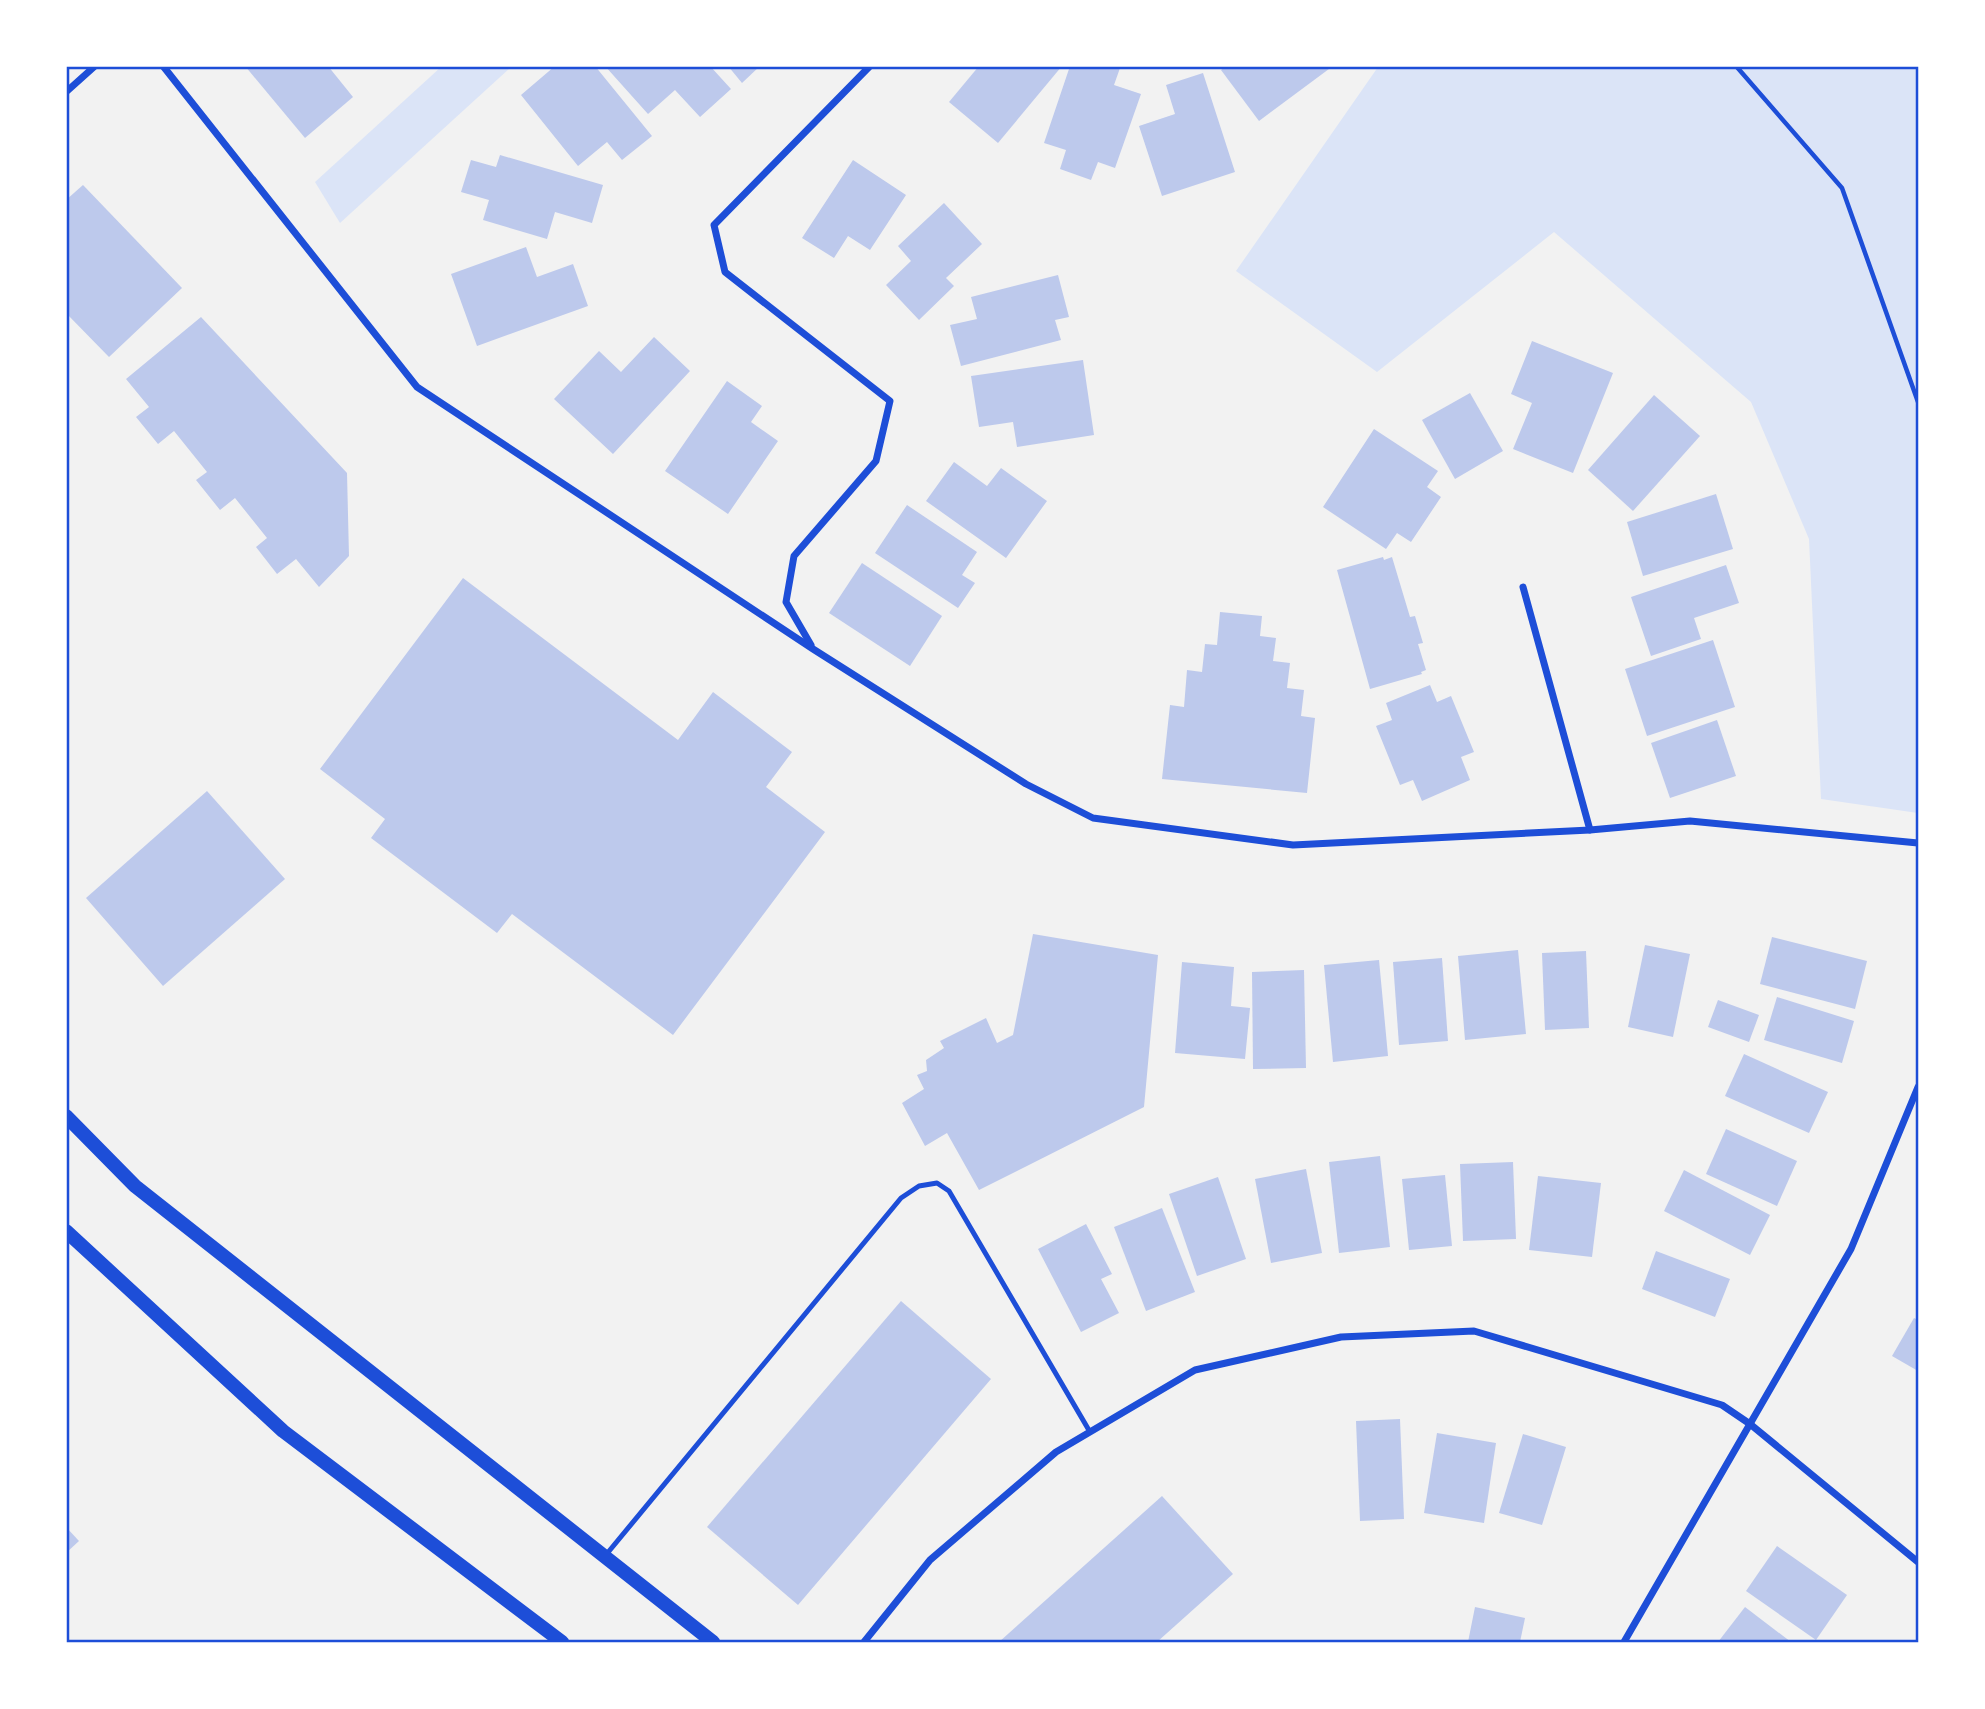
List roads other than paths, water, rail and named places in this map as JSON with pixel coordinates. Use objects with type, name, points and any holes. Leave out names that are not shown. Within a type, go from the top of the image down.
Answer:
[{"type":"main road","points":[[66,1116],[135,1186],[713,1643]]},
{"type":"main road","points":[[66,1231],[282,1431],[562,1643]]},
{"type":"street","points":[[66,92],[95,66]]},
{"type":"street","points":[[163,66],[417,387],[813,649],[1026,784],[1093,818],[1293,845],[1590,830],[1690,821],[1919,843]]},
{"type":"street","points":[[813,649],[786,602],[794,556],[876,461],[890,401],[725,272],[714,225],[870,66]]},
{"type":"street","points":[[1523,587],[1590,830]]},
{"type":"street","points":[[1624,1643],[1852,1249],[1919,1087]]},
{"type":"street","points":[[864,1643],[930,1560],[1056,1452],[1195,1370],[1341,1337],[1474,1331],[1723,1405],[1919,1562]]},
{"type":"lane","points":[[604,1557],[901,1198],[919,1186],[937,1183],[949,1191],[1090,1432]]}]
